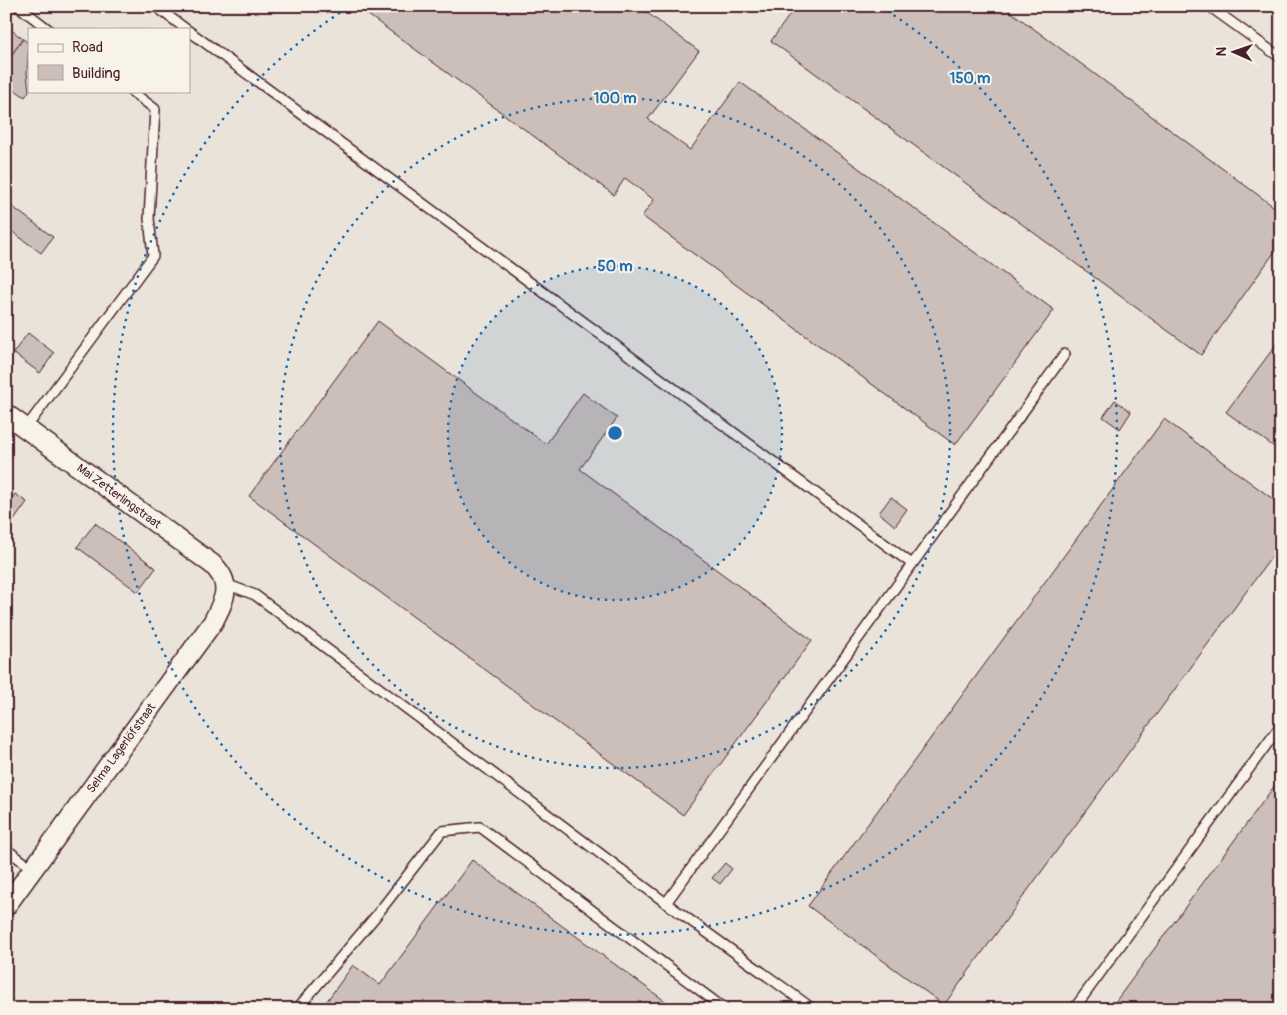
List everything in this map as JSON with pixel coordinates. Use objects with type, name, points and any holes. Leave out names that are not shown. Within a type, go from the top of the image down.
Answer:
[{"type":"street","name":"Mai Zetterlingstraat","points":[[6,414],[212,564],[222,572],[226,584]]},
{"type":"street","name":"Selma Lagerlöfstraat","points":[[6,906],[213,622],[223,603],[226,584]]},
{"type":"lane","points":[[18,6],[47,28]]},
{"type":"lane","points":[[155,6],[185,28]]},
{"type":"lane","points":[[1209,6],[1281,58]]},
{"type":"lane","points":[[190,32],[912,564]]},
{"type":"lane","points":[[26,428],[153,256],[149,218],[155,109],[132,92]]},
{"type":"lane","points":[[666,903],[1065,354]]},
{"type":"lane","points":[[226,584],[255,595],[666,903],[813,1009]]},
{"type":"lane","points":[[1074,1009],[1281,725]]},
{"type":"lane","points":[[297,1009],[375,918],[442,831],[480,827],[725,1009]]},
{"type":"lane","points":[[6,848],[33,869]]},
{"type":"shaded area","points":[[6,6],[1281,6],[1281,1009],[6,1009]]},
{"type":"building","points":[[356,6],[638,6],[699,51],[648,119],[690,150],[740,82],[1054,310],[955,445],[642,216],[654,200],[625,178],[614,195]]},
{"type":"building","points":[[796,6],[1003,6],[1281,212],[1281,243],[1201,355],[771,41]]},
{"type":"building","points":[[10,29],[23,39],[10,57],[6,55],[6,33]]},
{"type":"building","points":[[23,39],[28,43],[28,92],[25,97],[15,90],[6,101],[6,55],[10,57]]},
{"type":"building","points":[[6,202],[53,237],[41,253],[6,227]]},
{"type":"building","points":[[378,321],[546,444],[583,393],[617,418],[580,469],[812,640],[683,815],[249,496]]},
{"type":"building","points":[[28,333],[54,353],[40,373],[13,353]]},
{"type":"building","points":[[1281,338],[1281,452],[1226,412]]},
{"type":"building","points":[[1115,400],[1131,412],[1120,429],[1103,417]]},
{"type":"building","points":[[1164,419],[1281,505],[1281,544],[944,1005],[808,906]]},
{"type":"building","points":[[15,494],[27,502],[10,526],[6,523],[6,505]]},
{"type":"building","points":[[891,497],[907,509],[895,526],[879,513]]},
{"type":"building","points":[[95,523],[156,568],[138,592],[77,547]]},
{"type":"building","points":[[1281,777],[1281,1009],[1110,1009]]},
{"type":"building","points":[[472,860],[676,1009],[321,1009],[353,965],[380,985]]},
{"type":"building","points":[[725,863],[732,869],[720,884],[712,878]]}]
